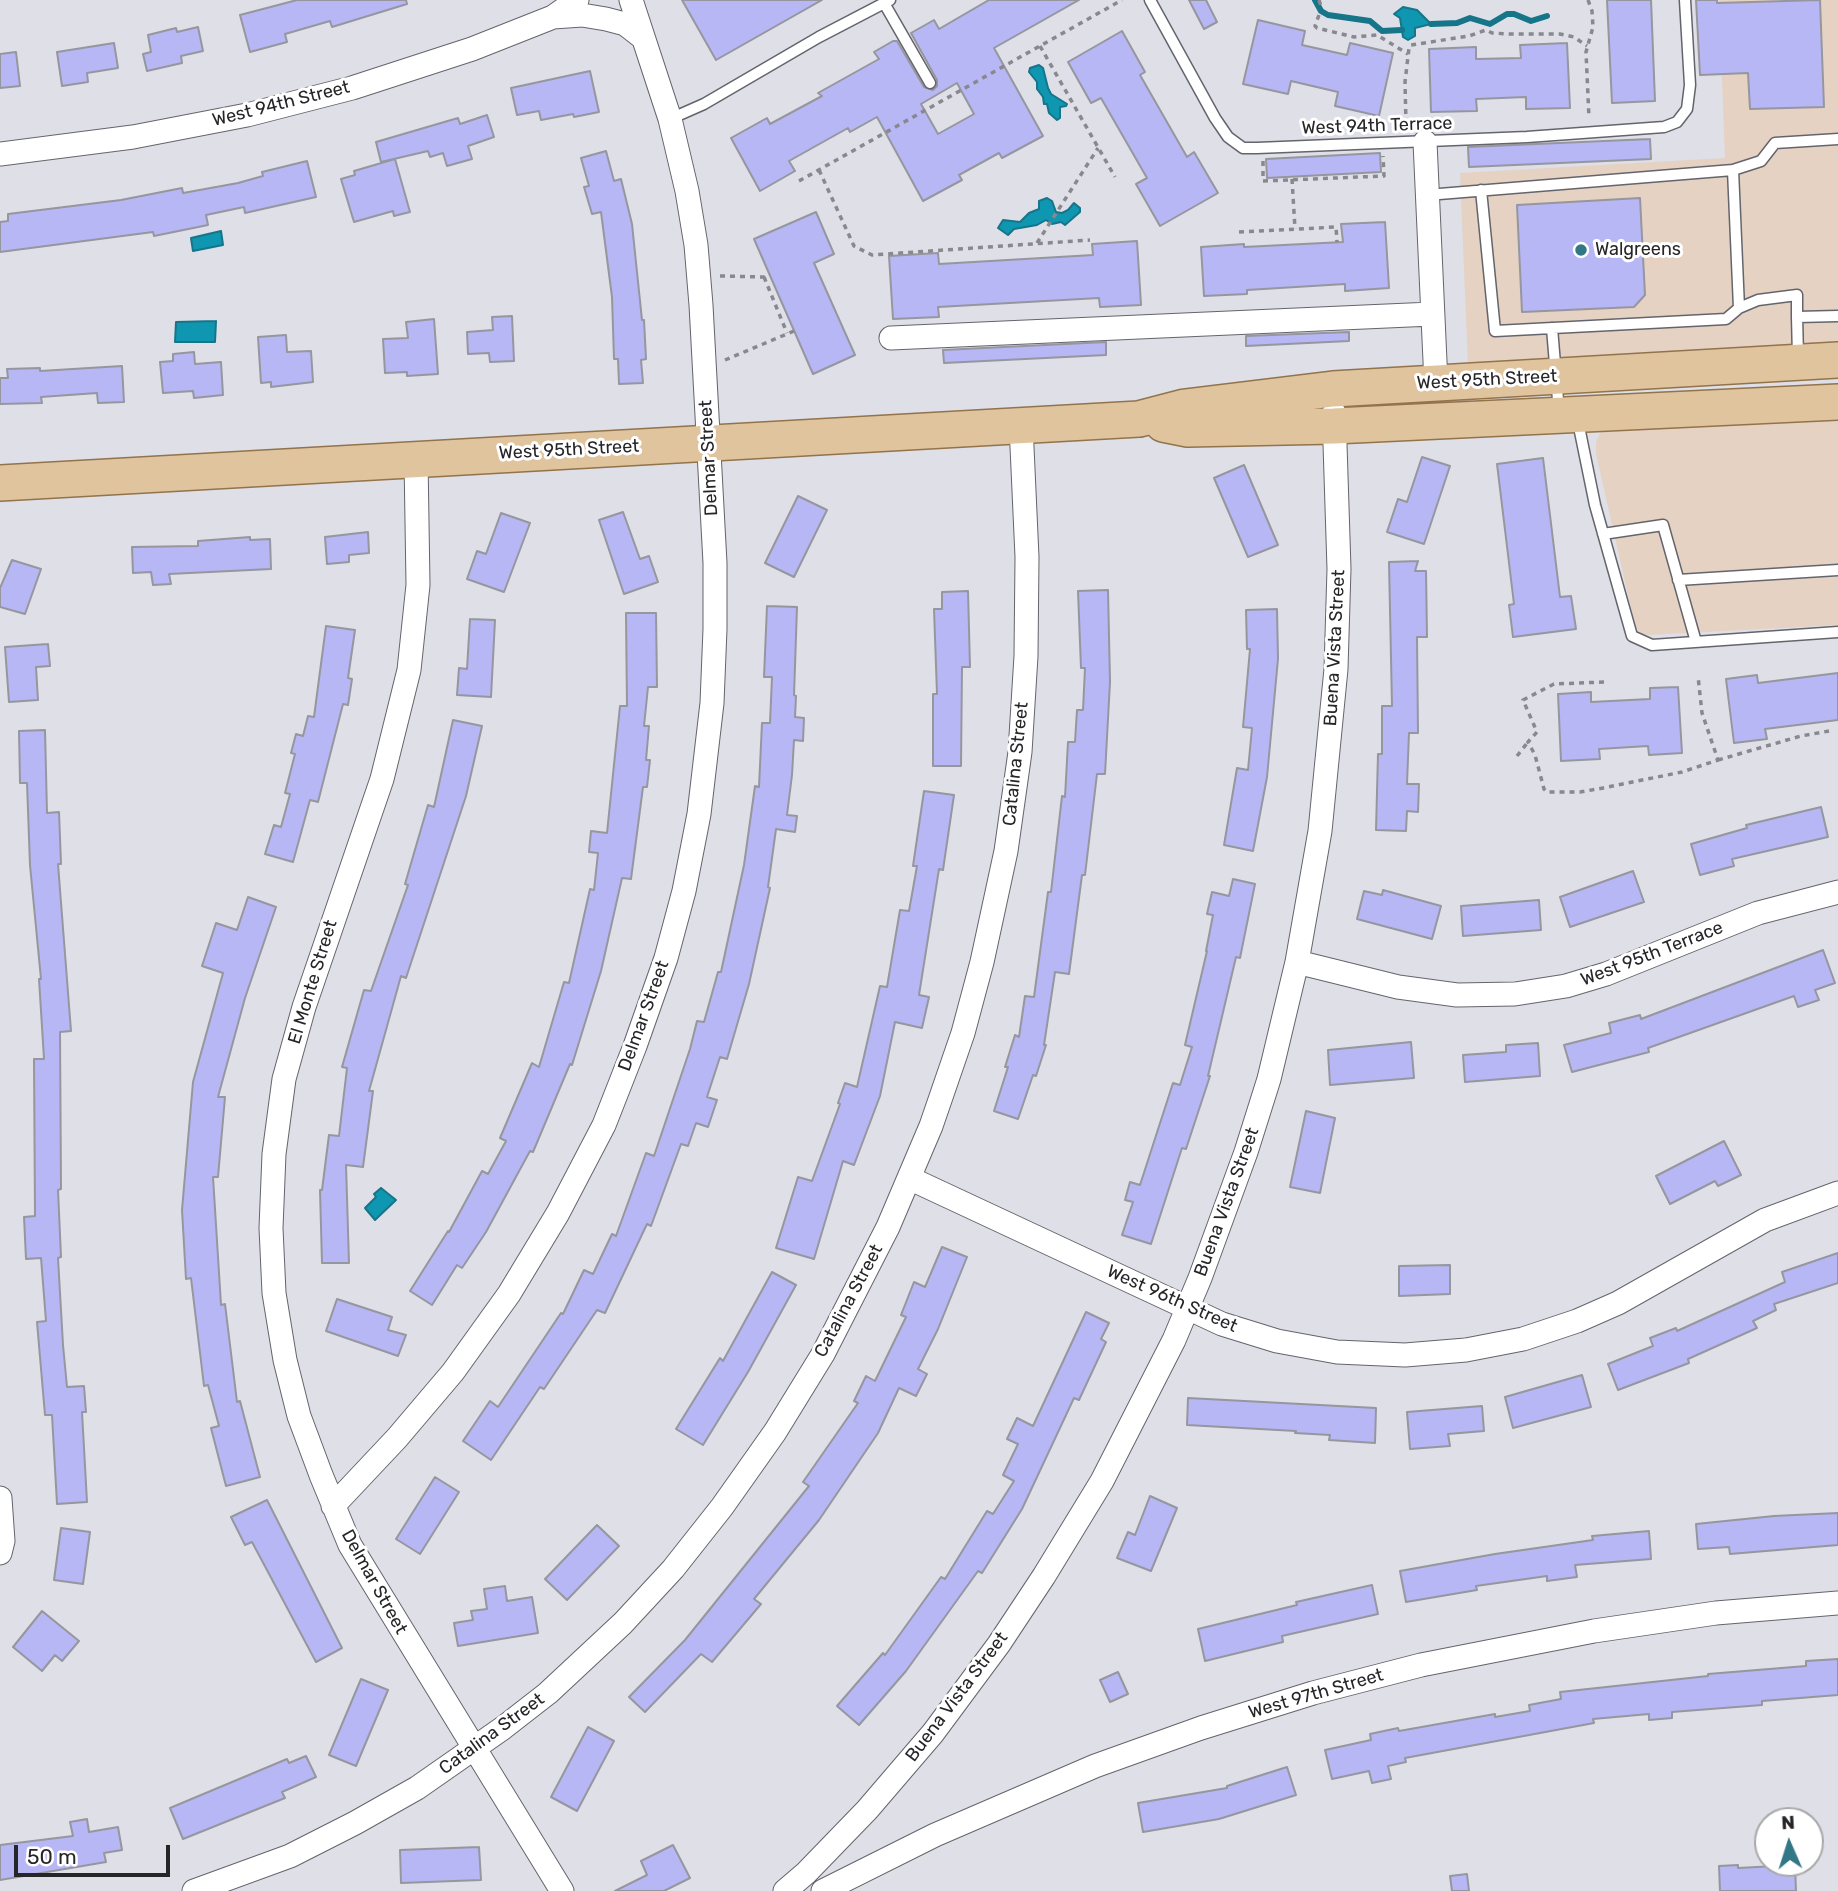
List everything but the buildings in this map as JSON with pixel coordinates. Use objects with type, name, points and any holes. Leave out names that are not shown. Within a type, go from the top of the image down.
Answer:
[{"type":"main road","name":"West 95th Street","points":[[0,483],[1139,419],[1185,407],[1333,388],[1838,360]]},
{"type":"main road","name":"West 95th Street","points":[[1139,419],[1188,429],[1334,426],[1838,402]]},
{"type":"street","name":"West 94th Street","points":[[0,154],[133,137],[247,115],[365,83],[472,49],[553,17],[577,0]]},
{"type":"street","name":"Delmar Street","points":[[562,1891],[350,1545],[333,1506],[397,1438],[453,1372],[509,1294],[558,1213],[604,1125],[635,1046],[666,957],[684,891],[699,814],[712,704],[715,629],[715,563],[701,305],[696,245],[687,191],[670,119],[631,0]]},
{"type":"street","name":"West 94th Street","points":[[553,17],[582,15],[606,19],[625,24],[643,37]]},
{"type":"street","points":[[1425,142],[1436,383]]},
{"type":"street","points":[[891,338],[1432,314]]},
{"type":"street","name":"Buena Vista Street","points":[[785,1891],[867,1810],[933,1733],[999,1644],[1044,1576],[1102,1481],[1187,1309],[1250,1140],[1269,1079],[1297,962],[1320,831],[1336,669],[1339,569],[1333,388]]},
{"type":"street","name":"Catalina Street","points":[[194,1891],[290,1856],[355,1823],[417,1788],[548,1693],[623,1623],[673,1569],[722,1507],[775,1432],[823,1354],[860,1284],[931,1126],[963,1033],[982,962],[1006,851],[1020,752],[1026,656],[1027,557],[1021,425]]},
{"type":"street","name":"El Monte Street","points":[[333,1506],[299,1416],[285,1360],[274,1293],[271,1228],[274,1154],[284,1079],[303,1007],[382,779],[409,670],[418,585],[416,459]]},
{"type":"street","name":"West 95th Terrace","points":[[1297,962],[1410,989],[1457,995],[1515,994],[1566,986],[1606,974],[1758,913],[1838,892]]},
{"type":"street","name":"West 96th Street","points":[[909,1178],[1222,1324],[1278,1341],[1337,1352],[1405,1354],[1466,1350],[1523,1339],[1577,1321],[1618,1303],[1765,1220],[1838,1193]]},
{"type":"street","points":[[0,1498],[3,1541],[0,1553]]},
{"type":"street","name":"West 97th Street","points":[[823,1891],[935,1835],[1095,1766],[1201,1728],[1313,1693],[1421,1665],[1581,1634],[1716,1613],[1838,1603]]},
{"type":"lane","name":"West 94th Terrace","points":[[1150,0],[1215,118],[1228,137],[1243,148],[1527,137],[1664,127],[1676,122],[1688,109],[1690,85],[1685,0]]},
{"type":"lane","points":[[670,119],[704,104],[819,37],[887,2],[930,83]]},
{"type":"lane","points":[[1427,195],[1733,170],[1761,161],[1775,143],[1838,139]]},
{"type":"lane","points":[[1733,170],[1739,308]]},
{"type":"lane","points":[[1481,190],[1495,331],[1726,319],[1739,308],[1758,300],[1797,295],[1798,362]]},
{"type":"lane","points":[[1797,317],[1838,316]]},
{"type":"lane","points":[[1552,328],[1556,376],[1632,636],[1652,645],[1838,632]]},
{"type":"lane","points":[[1603,534],[1663,525],[1696,642]]},
{"type":"lane","points":[[1678,580],[1838,570]]},
{"type":"path","points":[[799,181],[1122,0]]},
{"type":"path","points":[[1319,0],[1321,6]]},
{"type":"path","points":[[1588,0],[1592,10],[1593,27],[1587,46],[1589,118]]},
{"type":"path","points":[[1319,15],[1315,26],[1317,28],[1354,37],[1377,35],[1408,54]]},
{"type":"path","points":[[1406,124],[1404,98],[1411,45],[1469,36],[1486,30],[1510,34],[1560,34],[1574,37],[1587,46]]},
{"type":"path","points":[[1040,46],[1115,177]]},
{"type":"path","points":[[1037,243],[1098,148]]},
{"type":"path","points":[[1262,148],[1264,181],[1384,176],[1383,151]]},
{"type":"path","points":[[819,170],[854,246],[873,255],[1090,240]]},
{"type":"path","points":[[1292,179],[1294,229]]},
{"type":"path","points":[[1239,232],[1336,227],[1337,243]]},
{"type":"path","points":[[718,276],[767,276],[788,334]]},
{"type":"path","points":[[723,361],[794,331]]},
{"type":"path","points":[[1698,676],[1702,713],[1717,760]]},
{"type":"path","points":[[1517,756],[1537,732],[1523,700],[1554,684],[1604,682]]},
{"type":"path","points":[[1528,742],[1535,755],[1544,789],[1552,793],[1603,788],[1682,772],[1801,736],[1829,731]]},
{"type":"shaded area","points":[[1719,0],[1838,0],[1838,347],[1468,367],[1460,173],[1725,158]]},
{"type":"shaded area","points":[[1838,411],[1838,625],[1641,634],[1635,626],[1596,454],[1596,442],[1601,431],[1607,427]]},
{"type":"water","points":[[1403,7],[1417,10],[1431,24],[1415,28],[1415,36],[1408,40],[1403,37],[1400,18],[1394,14]]},
{"type":"water","points":[[1039,65],[1043,68],[1051,94],[1067,104],[1060,107],[1060,118],[1057,120],[1049,113],[1047,104],[1044,104],[1037,89],[1037,82],[1029,72],[1030,68]]},
{"type":"water","points":[[1047,198],[1052,201],[1056,212],[1068,210],[1074,203],[1080,208],[1080,212],[1065,225],[1061,222],[1052,224],[1046,220],[1037,225],[1014,229],[1008,235],[998,228],[1003,220],[1020,222],[1029,213],[1039,209],[1039,201]]},
{"type":"water","points":[[221,231],[223,245],[193,251],[191,238]]},
{"type":"water","points":[[216,321],[215,342],[175,342],[176,322]]},
{"type":"water","points":[[381,1188],[396,1200],[375,1220],[365,1208]]},
{"type":"waterway","points":[[1315,0],[1321,11],[1328,15],[1370,21],[1382,31],[1402,30]]},
{"type":"waterway","points":[[1431,24],[1457,23],[1470,18],[1490,24],[1507,14],[1531,21],[1547,16]]},
{"type":"place","name":"Walgreens","points":[[1581,250]]}]
